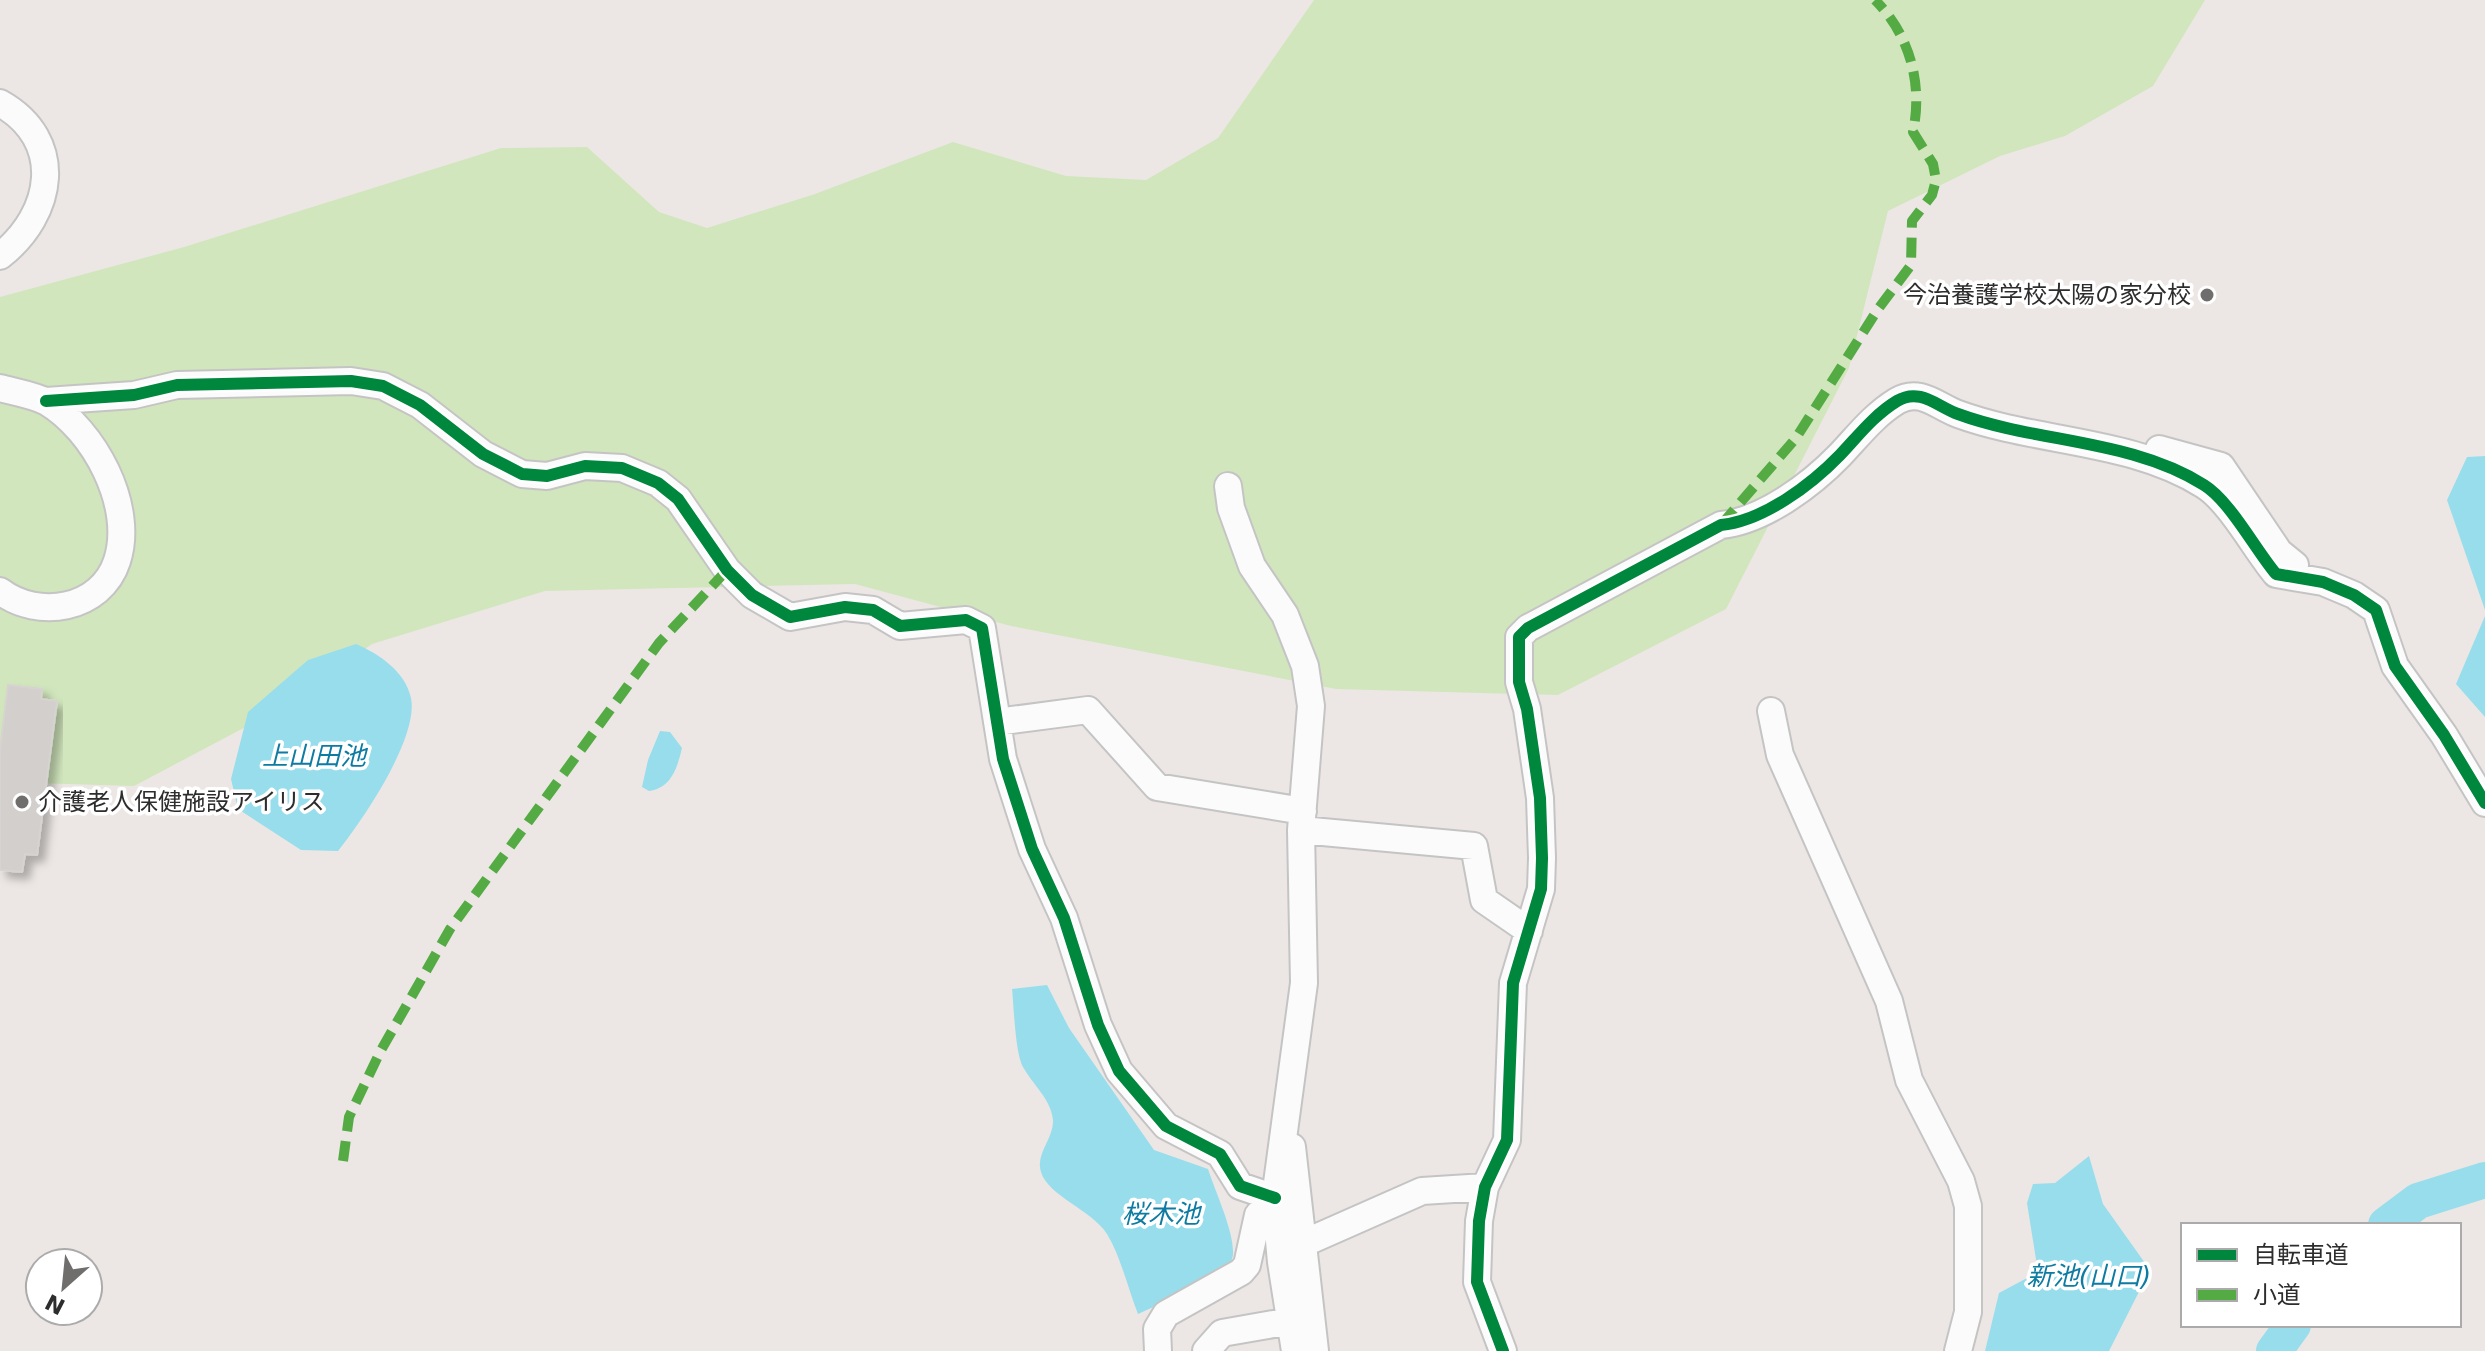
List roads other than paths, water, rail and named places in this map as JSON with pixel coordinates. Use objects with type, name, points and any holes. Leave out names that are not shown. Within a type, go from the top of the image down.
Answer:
[{"type":"street","points":[[0,103],[35,136],[45,156],[47,179],[30,223],[17,242],[0,256]]},
{"type":"street","points":[[0,388],[46,401],[134,395],[177,385],[351,381],[383,386],[420,405],[483,454],[522,474],[547,476],[585,466],[622,468],[658,483],[678,499],[727,570],[752,595],[790,617],[845,607],[873,610],[900,626],[966,620],[982,628],[1003,759],[1032,849],[1064,918],[1098,1025],[1119,1071],[1166,1126],[1220,1154],[1240,1186],[1275,1198]]},
{"type":"street","points":[[1503,1351],[1477,1282],[1479,1221],[1485,1187],[1507,1140],[1513,983],[1541,889],[1538,783],[1519,682],[1519,637],[1528,628],[1721,525],[1742,523],[1815,478],[1863,428],[1899,400],[1933,399],[1961,415],[2128,455],[2177,471],[2206,486],[2220,499],[2276,574],[2323,582],[2354,595],[2376,610]]},
{"type":"street","points":[[0,591],[13,601],[31,607],[64,607],[97,590],[116,562],[119,527],[110,480],[98,454],[79,428],[46,401]]},
{"type":"street","points":[[2086,431],[2221,466],[2279,552],[2292,565],[2337,577],[2356,588],[2376,610],[2395,666],[2444,735],[2485,803]]},
{"type":"street","points":[[1228,486],[1231,508],[1252,566],[1285,615],[1305,666],[1311,706],[1302,821],[1304,983],[1275,1198],[1295,1351]]},
{"type":"street","points":[[997,722],[1088,710],[1157,787],[1302,821],[1474,846],[1484,900],[1529,931]]},
{"type":"street","points":[[1771,711],[1780,755],[1889,1001],[1909,1080],[1961,1181],[1968,1206],[1968,1312],[1958,1351]]},
{"type":"street","points":[[1288,1119],[1315,1351]]},
{"type":"street","points":[[1302,1244],[1422,1191],[1485,1187]]},
{"type":"street","points":[[1158,1351],[1157,1329],[1166,1314],[1241,1272],[1247,1265],[1258,1215],[1275,1198]]},
{"type":"street","points":[[1483,1351],[1482,1339],[1489,1317]]},
{"type":"street","points":[[1206,1351],[1222,1333],[1291,1321]]},
{"type":"water","points":[[2485,456],[2485,610],[2447,500],[2467,457]]},
{"type":"water","points":[[2485,616],[2485,717],[2456,684]]},
{"type":"water","name":"上山田池","points":[[356,644],[382,658],[408,688],[411,715],[406,735],[386,778],[338,851],[301,850],[238,809],[231,779],[248,712],[308,660]]},
{"type":"water","points":[[660,731],[670,732],[682,748],[668,782],[649,791],[642,787],[648,760]]},
{"type":"water","name":"桜木池","points":[[1047,985],[1069,1028],[1154,1150],[1208,1169],[1230,1232],[1232,1259],[1217,1278],[1138,1314],[1107,1234],[1100,1225],[1052,1188],[1041,1172],[1040,1159],[1053,1127],[1052,1112],[1020,1060],[1012,989]]},
{"type":"water","name":"新池(山口)","points":[[2089,1156],[2103,1204],[2150,1270],[2109,1351],[1985,1351],[1999,1293],[2038,1272],[2027,1203],[2033,1184],[2055,1183]]},
{"type":"waterway","points":[[2389,1223],[2418,1201],[2485,1180]]},
{"type":"waterway","points":[[2274,1351],[2292,1327]]},
{"type":"place","name":"今治養護学校太陽の家分校","points":[[2207,295]]},
{"type":"place","name":"介護老人保健施設アイリス","points":[[22,802]]}]
